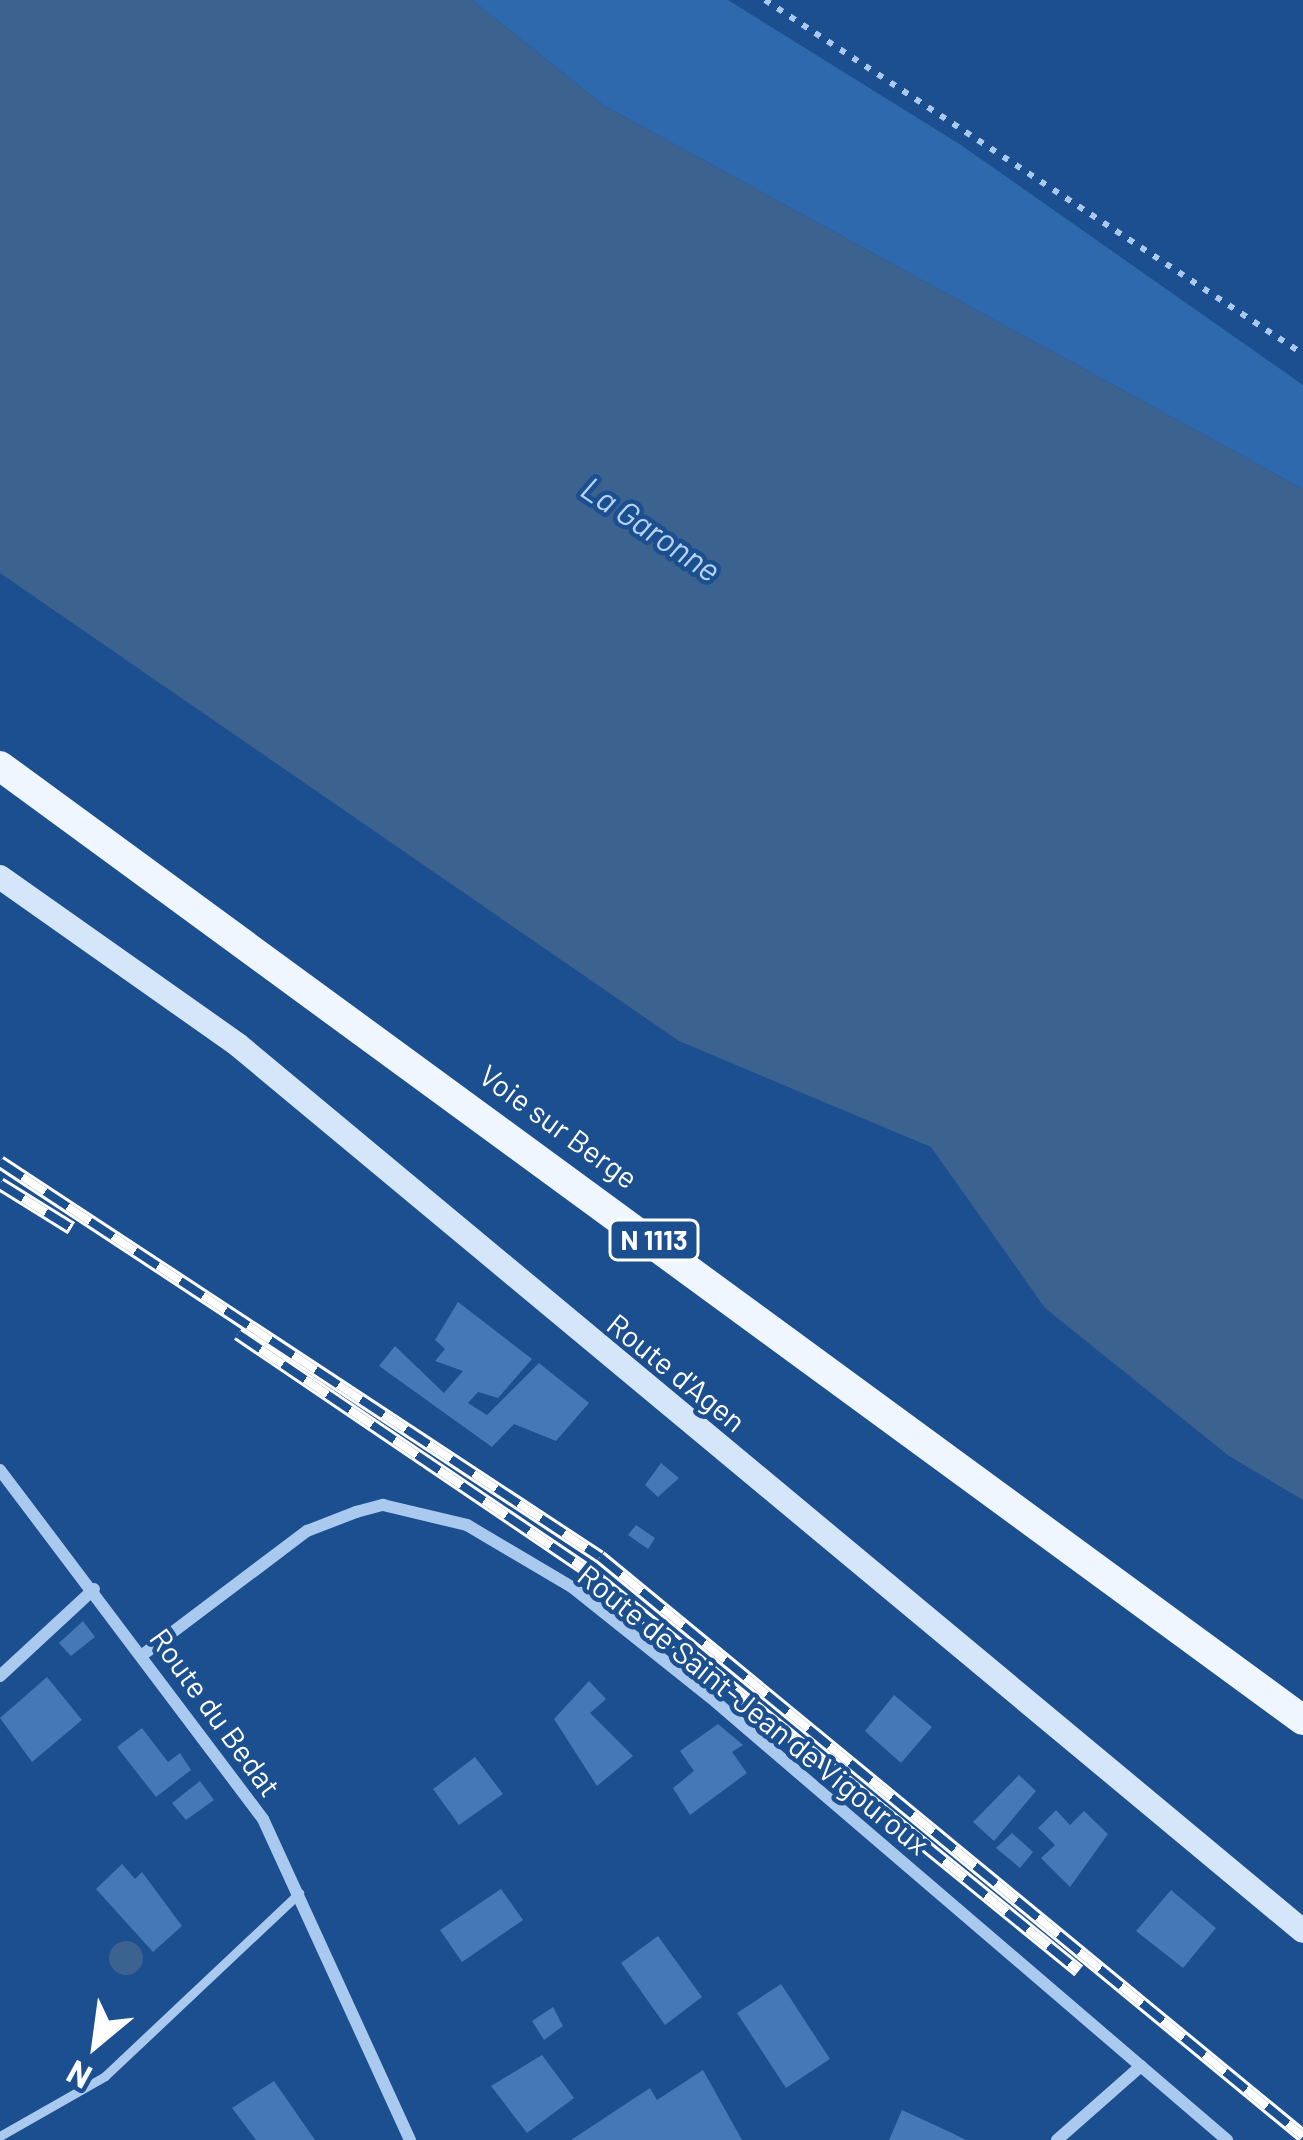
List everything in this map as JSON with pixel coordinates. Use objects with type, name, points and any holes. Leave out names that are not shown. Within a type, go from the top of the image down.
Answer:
[{"type":"main road","name":"Voie sur Berge","points":[[0,766],[1303,1720]]},
{"type":"main road","name":"Route d'Agen","points":[[0,877],[238,1046],[1303,1931]]},
{"type":"street","name":"Route du Bedat","points":[[0,1470],[145,1653],[263,1819],[410,2140]]},
{"type":"street","name":"Route de Saint-Jean de Vigouroux","points":[[145,1653],[307,1532],[356,1512],[383,1504],[467,1525],[572,1587],[710,1696],[1226,2140]]},
{"type":"street","points":[[0,1676],[94,1589]]},
{"type":"street","points":[[1057,2140],[1141,2066]]},
{"type":"lane","points":[[0,2136],[105,2076],[299,1893]]},
{"type":"path","points":[[765,0],[1303,354]]},
{"type":"shaded area","points":[[472,0],[728,0],[961,145],[1303,385],[1303,489],[603,105]]},
{"type":"water","name":"La Garonne","points":[[0,0],[472,0],[603,105],[1303,489],[1303,1500],[1229,1456],[1045,1308],[931,1147],[679,1041],[0,573]]},
{"type":"water","points":[[126,1941],[138,1946],[143,1958],[138,1970],[126,1975],[114,1970],[109,1958],[114,1946]]},
{"type":"building","points":[[458,1302],[532,1359],[498,1398],[478,1392],[468,1403],[487,1415],[539,1363],[589,1403],[556,1441],[514,1424],[492,1447],[379,1366],[395,1346],[444,1393],[463,1371],[435,1361],[445,1349],[435,1340]]},
{"type":"building","points":[[661,1463],[679,1478],[658,1497],[645,1485]]},
{"type":"building","points":[[636,1525],[655,1538],[648,1549],[628,1535]]},
{"type":"building","points":[[83,1621],[95,1637],[71,1656],[59,1643]]},
{"type":"building","points":[[47,1677],[82,1720],[32,1762],[0,1718]]},
{"type":"building","points":[[589,1681],[606,1699],[590,1713],[633,1756],[597,1786],[554,1719]]},
{"type":"building","points":[[894,1695],[932,1727],[901,1763],[865,1731]]},
{"type":"building","points":[[718,1724],[743,1745],[732,1752],[747,1773],[690,1815],[673,1788],[694,1771],[680,1751]]},
{"type":"building","points":[[142,1728],[168,1762],[180,1753],[191,1770],[156,1797],[117,1747]]},
{"type":"building","points":[[475,1757],[503,1794],[459,1825],[433,1789]]},
{"type":"building","points":[[1019,1775],[1036,1791],[994,1841],[973,1822]]},
{"type":"building","points":[[200,1781],[214,1800],[186,1820],[172,1803]]},
{"type":"building","points":[[1056,1810],[1070,1825],[1084,1811],[1108,1834],[1070,1887],[1041,1858],[1055,1845],[1038,1828]]},
{"type":"building","points":[[1012,1833],[1033,1852],[1020,1868],[996,1848]]},
{"type":"building","points":[[122,1864],[135,1879],[142,1872],[182,1926],[153,1952],[96,1889]]},
{"type":"building","points":[[501,1889],[523,1920],[462,1962],[440,1930]]},
{"type":"building","points":[[1171,1890],[1216,1928],[1183,1968],[1136,1931]]},
{"type":"building","points":[[658,1936],[702,1997],[665,2025],[621,1963]]},
{"type":"building","points":[[781,1984],[830,2059],[786,2088],[737,2013]]},
{"type":"building","points":[[553,2007],[563,2026],[544,2040],[532,2021]]},
{"type":"building","points":[[542,2055],[574,2098],[527,2133],[491,2086]]},
{"type":"building","points":[[703,2070],[742,2140],[571,2140],[650,2088],[657,2100]]},
{"type":"building","points":[[274,2081],[315,2140],[256,2140],[232,2108]]},
{"type":"building","points":[[902,2110],[952,2133],[966,2140],[889,2140]]},
{"type":"railway","points":[[0,1162],[600,1557],[1303,2136]]},
{"type":"railway","points":[[0,1184],[71,1228]]},
{"type":"railway","points":[[238,1334],[588,1571],[1079,1971]]}]
